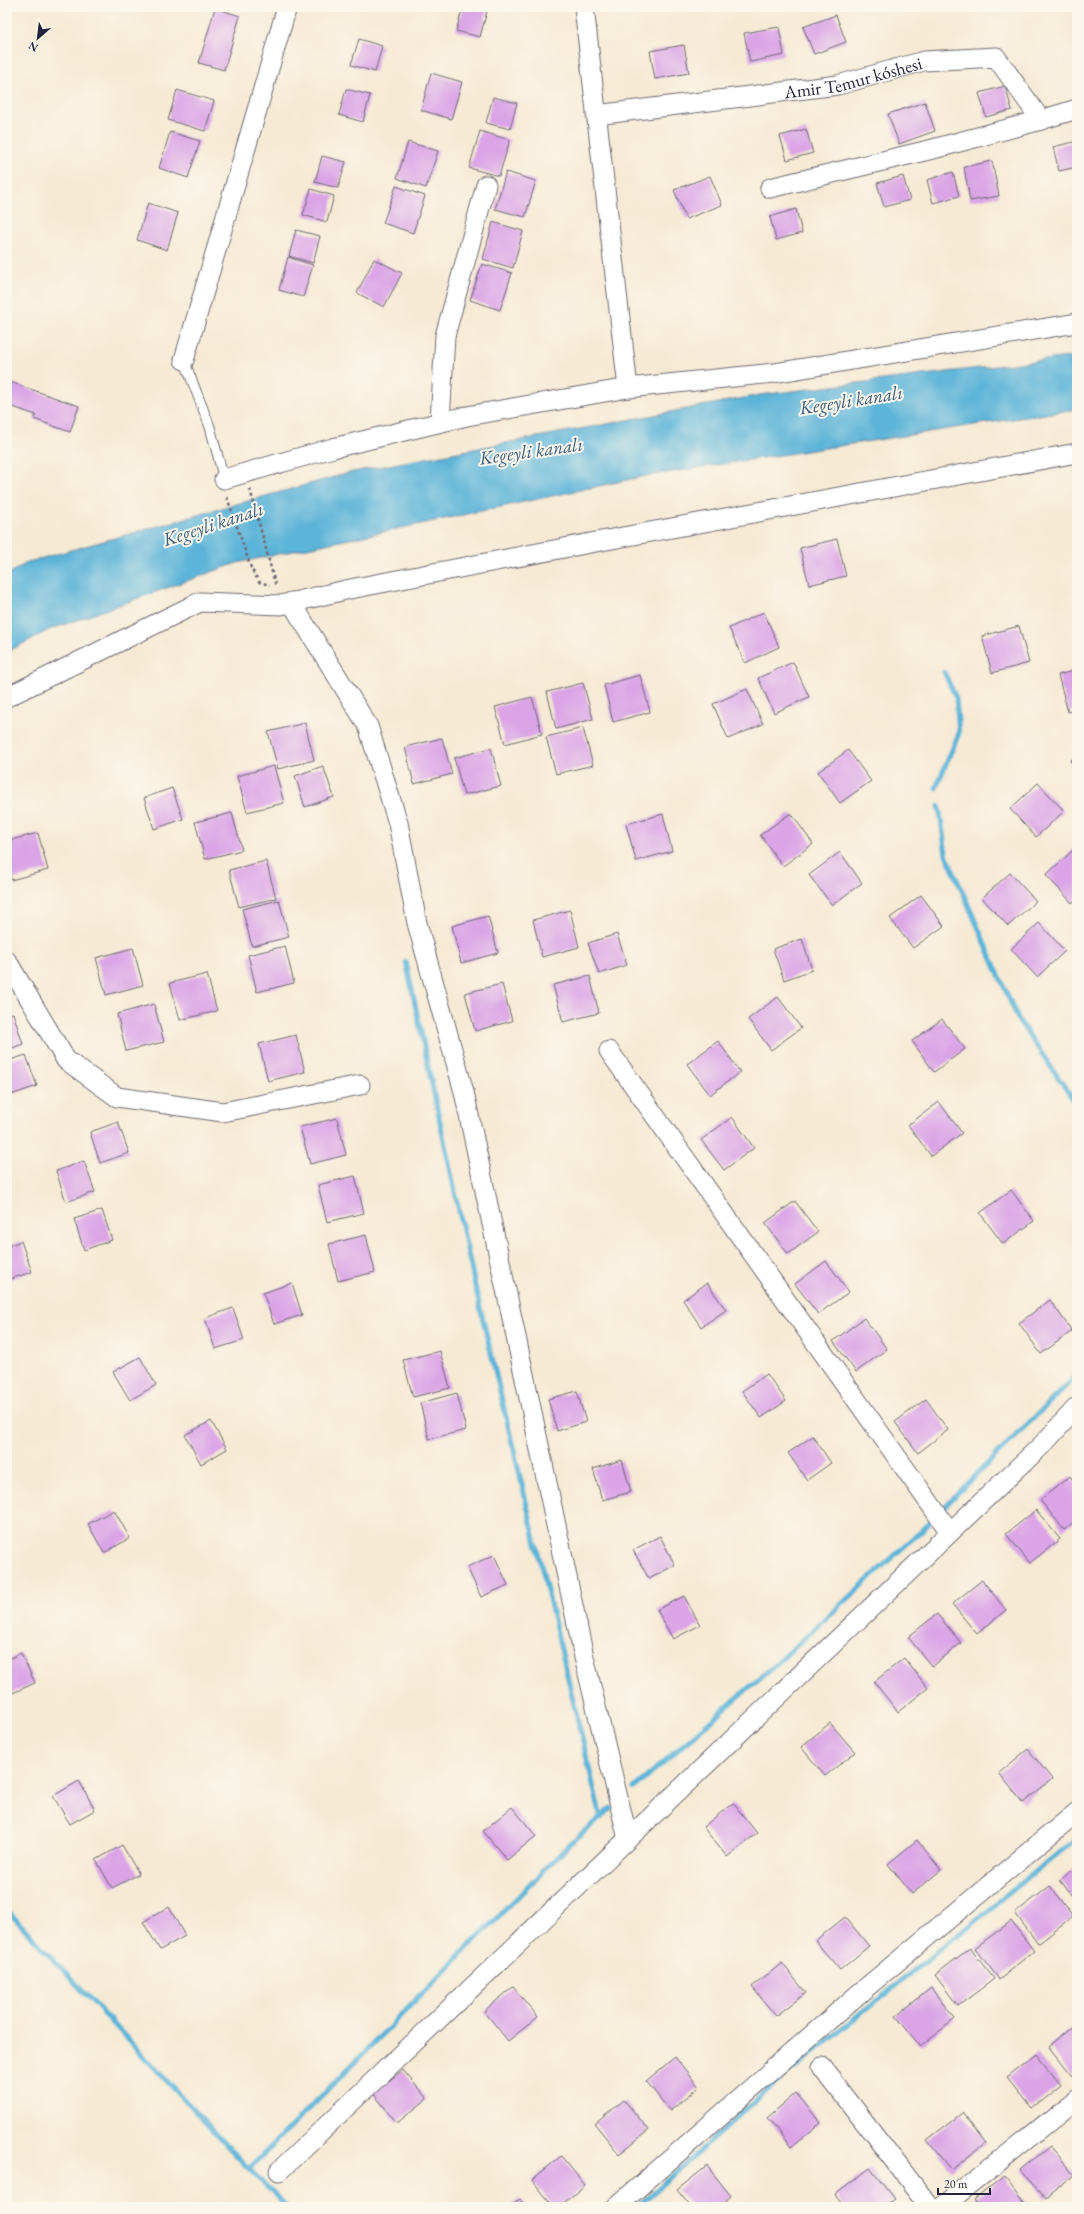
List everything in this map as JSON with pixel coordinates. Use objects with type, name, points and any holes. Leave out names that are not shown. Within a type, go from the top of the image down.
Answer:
[{"type":"street","points":[[184,360],[287,7]]},
{"type":"street","points":[[584,7],[628,388]]},
{"type":"street","name":"Amir Temur kóshesi","points":[[596,115],[838,85],[924,62],[996,57],[1041,120]]},
{"type":"street","points":[[770,188],[1041,120],[1077,109]]},
{"type":"street","points":[[440,422],[445,336],[486,185]]},
{"type":"street","points":[[224,486],[333,448],[467,416],[628,388],[774,373],[1077,323]]},
{"type":"street","points":[[7,697],[200,602],[283,598],[647,533],[1077,453]]},
{"type":"street","points":[[283,598],[368,726],[398,823],[416,923],[464,1092],[582,1650],[628,1838]]},
{"type":"street","points":[[7,961],[66,1060],[117,1097],[223,1112],[360,1085]]},
{"type":"street","points":[[609,1051],[950,1532]]},
{"type":"street","points":[[279,2171],[1044,1443],[1077,1407]]},
{"type":"street","points":[[616,2207],[862,1990],[1077,1812]]},
{"type":"street","points":[[822,2067],[930,2207]]},
{"type":"street","points":[[942,2207],[1077,2099]]},
{"type":"lane","points":[[184,360],[210,427],[224,486]]},
{"type":"path","points":[[224,486],[251,568],[259,582],[283,598]]},
{"type":"path","points":[[250,488],[270,562],[283,598]]},
{"type":"water","name":"Kegeyli kanalı","points":[[1077,356],[1077,409],[646,476],[237,563],[49,630],[7,652],[7,575],[28,562],[352,472],[760,395]]},
{"type":"building","points":[[463,7],[472,7],[487,11],[480,37],[456,31]]},
{"type":"building","points":[[215,8],[240,16],[224,70],[199,63]]},
{"type":"building","points":[[836,15],[846,42],[814,54],[803,27]]},
{"type":"building","points":[[779,27],[784,55],[750,62],[744,33]]},
{"type":"building","points":[[359,39],[382,46],[375,72],[351,65]]},
{"type":"building","points":[[684,45],[689,73],[655,79],[650,51]]},
{"type":"building","points":[[431,73],[462,82],[451,119],[421,110]]},
{"type":"building","points":[[1005,86],[1012,110],[986,117],[979,93]]},
{"type":"building","points":[[346,89],[370,95],[363,122],[339,115]]},
{"type":"building","points":[[177,90],[214,101],[205,131],[168,120]]},
{"type":"building","points":[[493,97],[517,103],[510,129],[486,123]]},
{"type":"building","points":[[925,102],[935,131],[899,144],[888,114]]},
{"type":"building","points":[[806,129],[813,153],[787,160],[780,136]]},
{"type":"building","points":[[480,131],[510,140],[499,176],[469,168]]},
{"type":"building","points":[[170,132],[200,141],[188,178],[159,168]]},
{"type":"building","points":[[1077,141],[1077,167],[1059,171],[1053,147]]},
{"type":"building","points":[[408,142],[438,151],[426,188],[397,178]]},
{"type":"building","points":[[322,156],[346,162],[338,188],[315,182]]},
{"type":"building","points":[[992,161],[999,196],[970,201],[964,167]]},
{"type":"building","points":[[506,172],[536,181],[525,217],[495,209]]},
{"type":"building","points":[[953,172],[959,196],[933,203],[927,180]]},
{"type":"building","points":[[710,176],[722,205],[686,219],[674,190]]},
{"type":"building","points":[[903,176],[910,200],[884,207],[877,183]]},
{"type":"building","points":[[396,186],[425,196],[413,233],[383,223]]},
{"type":"building","points":[[311,189],[334,196],[327,222],[303,215]]},
{"type":"building","points":[[148,203],[178,213],[167,250],[137,240]]},
{"type":"building","points":[[796,209],[802,233],[776,240],[770,217]]},
{"type":"building","points":[[493,222],[523,231],[513,268],[483,259]]},
{"type":"building","points":[[296,230],[320,236],[313,263],[289,256]]},
{"type":"building","points":[[288,257],[313,265],[303,297],[279,290]]},
{"type":"building","points":[[374,259],[402,273],[384,307],[357,293]]},
{"type":"building","points":[[482,264],[512,273],[500,310],[470,300]]},
{"type":"building","points":[[7,381],[79,406],[70,432],[34,419],[36,415],[7,405]]},
{"type":"building","points":[[837,539],[846,576],[809,585],[800,548]]},
{"type":"building","points":[[764,612],[779,647],[745,663],[729,628]]},
{"type":"building","points":[[1019,626],[1029,663],[992,673],[982,636]]},
{"type":"building","points":[[793,662],[809,697],[774,713],[758,678]]},
{"type":"building","points":[[1077,670],[1077,710],[1068,712],[1058,675]]},
{"type":"building","points":[[640,675],[650,712],[613,722],[604,685]]},
{"type":"building","points":[[583,683],[593,719],[556,729],[547,692]]},
{"type":"building","points":[[747,689],[763,724],[728,739],[713,704]]},
{"type":"building","points":[[532,697],[542,734],[505,744],[495,707]]},
{"type":"building","points":[[305,723],[314,760],[278,769],[268,732]]},
{"type":"building","points":[[583,728],[593,765],[556,774],[546,737]]},
{"type":"building","points":[[442,738],[452,774],[414,784],[405,747]]},
{"type":"building","points":[[491,748],[501,786],[464,795],[454,758]]},
{"type":"building","points":[[848,750],[871,781],[840,803],[818,772]]},
{"type":"building","points":[[1077,754],[1077,768],[1070,761]]},
{"type":"building","points":[[274,766],[284,803],[247,812],[237,776]]},
{"type":"building","points":[[323,766],[334,797],[305,807],[295,776]]},
{"type":"building","points":[[1038,783],[1064,811],[1036,837],[1010,809]]},
{"type":"building","points":[[172,788],[183,819],[154,829],[144,798]]},
{"type":"building","points":[[232,813],[242,850],[205,859],[195,822]]},
{"type":"building","points":[[791,813],[813,844],[783,866],[760,835]]},
{"type":"building","points":[[663,814],[672,851],[636,861],[626,824]]},
{"type":"building","points":[[38,833],[48,870],[11,880],[7,864],[7,841]]},
{"type":"building","points":[[1074,849],[1077,852],[1077,898],[1072,903],[1046,875]]},
{"type":"building","points":[[840,852],[862,883],[832,905],[809,875]]},
{"type":"building","points":[[266,861],[276,898],[239,907],[229,870]]},
{"type":"building","points":[[1010,873],[1036,901],[1008,926],[982,898]]},
{"type":"building","points":[[921,895],[944,926],[913,948],[890,918]]},
{"type":"building","points":[[279,900],[289,937],[252,946],[242,909]]},
{"type":"building","points":[[570,910],[579,947],[542,957],[533,920]]},
{"type":"building","points":[[488,916],[498,953],[461,963],[452,926]]},
{"type":"building","points":[[1039,923],[1065,951],[1037,977],[1011,949]]},
{"type":"building","points":[[617,934],[627,965],[599,974],[588,943]]},
{"type":"building","points":[[802,939],[812,970],[784,980],[773,949]]},
{"type":"building","points":[[285,946],[294,983],[257,992],[248,955]]},
{"type":"building","points":[[133,948],[143,985],[106,995],[96,958]]},
{"type":"building","points":[[207,974],[217,1011],[180,1020],[170,983]]},
{"type":"building","points":[[590,976],[599,1013],[563,1022],[553,985]]},
{"type":"building","points":[[502,984],[512,1021],[475,1031],[465,993]]},
{"type":"building","points":[[778,997],[801,1028],[771,1050],[748,1019]]},
{"type":"building","points":[[154,1004],[164,1042],[126,1051],[117,1014]]},
{"type":"building","points":[[13,1013],[23,1044],[7,1050],[7,1015]]},
{"type":"building","points":[[942,1019],[965,1049],[934,1072],[912,1041]]},
{"type":"building","points":[[296,1035],[305,1072],[268,1081],[259,1044]]},
{"type":"building","points":[[718,1041],[740,1072],[710,1095],[687,1064]]},
{"type":"building","points":[[26,1055],[37,1086],[8,1096],[7,1061]]},
{"type":"building","points":[[939,1102],[962,1133],[931,1156],[908,1125]]},
{"type":"building","points":[[732,1117],[754,1148],[724,1170],[701,1140]]},
{"type":"building","points":[[337,1118],[346,1155],[310,1164],[300,1127]]},
{"type":"building","points":[[118,1122],[129,1153],[100,1163],[90,1132]]},
{"type":"building","points":[[84,1161],[95,1192],[66,1202],[56,1171]]},
{"type":"building","points":[[355,1176],[364,1213],[327,1222],[318,1185]]},
{"type":"building","points":[[1011,1190],[1034,1221],[1003,1244],[980,1213]]},
{"type":"building","points":[[795,1201],[818,1232],[788,1254],[765,1223]]},
{"type":"building","points":[[102,1210],[112,1240],[84,1250],[74,1219]]},
{"type":"building","points":[[366,1235],[375,1272],[338,1281],[329,1244]]},
{"type":"building","points":[[21,1241],[32,1272],[7,1280],[7,1246]]},
{"type":"building","points":[[826,1261],[849,1292],[818,1314],[795,1284]]},
{"type":"building","points":[[292,1283],[302,1315],[274,1324],[263,1293]]},
{"type":"building","points":[[707,1283],[726,1310],[701,1327],[683,1300]]},
{"type":"building","points":[[1050,1300],[1072,1331],[1041,1354],[1019,1323]]},
{"type":"building","points":[[233,1308],[244,1340],[215,1349],[205,1318]]},
{"type":"building","points":[[864,1318],[887,1349],[856,1372],[833,1341]]},
{"type":"building","points":[[440,1351],[450,1388],[413,1397],[403,1360]]},
{"type":"building","points":[[140,1357],[156,1385],[130,1400],[113,1372]]},
{"type":"building","points":[[767,1374],[786,1401],[761,1418],[742,1391]]},
{"type":"building","points":[[577,1391],[586,1422],[557,1431],[548,1399]]},
{"type":"building","points":[[457,1393],[466,1430],[429,1439],[420,1403]]},
{"type":"building","points":[[926,1399],[948,1430],[918,1453],[895,1422]]},
{"type":"building","points":[[211,1421],[227,1449],[201,1464],[185,1435]]},
{"type":"building","points":[[813,1436],[831,1463],[807,1480],[788,1453]]},
{"type":"building","points":[[622,1460],[631,1492],[602,1500],[593,1469]]},
{"type":"building","points":[[1070,1476],[1077,1485],[1077,1519],[1064,1530],[1040,1500]]},
{"type":"building","points":[[114,1510],[130,1538],[104,1553],[88,1524]]},
{"type":"building","points":[[1036,1510],[1060,1539],[1030,1563],[1006,1534]]},
{"type":"building","points":[[660,1536],[675,1565],[649,1579],[633,1550]]},
{"type":"building","points":[[494,1555],[508,1585],[481,1597],[467,1567]]},
{"type":"building","points":[[982,1580],[1006,1610],[977,1634],[952,1604]]},
{"type":"building","points":[[684,1596],[700,1625],[673,1639],[657,1610]]},
{"type":"building","points":[[937,1614],[961,1643],[932,1667],[908,1637]]},
{"type":"building","points":[[21,1653],[35,1683],[8,1695],[7,1660]]},
{"type":"building","points":[[904,1658],[928,1688],[898,1712],[874,1682]]},
{"type":"building","points":[[830,1723],[855,1752],[825,1776],[801,1747]]},
{"type":"building","points":[[1028,1749],[1052,1779],[1023,1803],[999,1773]]},
{"type":"building","points":[[79,1781],[95,1810],[70,1824],[53,1796]]},
{"type":"building","points":[[733,1803],[757,1833],[727,1857],[703,1827]]},
{"type":"building","points":[[512,1807],[536,1836],[507,1860],[483,1831]]},
{"type":"building","points":[[917,1840],[941,1870],[912,1894],[888,1864]]},
{"type":"building","points":[[122,1845],[139,1874],[112,1888],[96,1860]]},
{"type":"building","points":[[1077,1867],[1077,1903],[1060,1880]]},
{"type":"building","points":[[1050,1886],[1073,1917],[1038,1944],[1015,1913]]},
{"type":"building","points":[[169,1907],[185,1936],[160,1950],[143,1922]]},
{"type":"building","points":[[845,1917],[869,1946],[840,1970],[815,1941]]},
{"type":"building","points":[[1011,1921],[1034,1951],[999,1979],[975,1948]]},
{"type":"building","points":[[970,1948],[994,1979],[958,2006],[935,1975]]},
{"type":"building","points":[[782,1963],[806,1993],[776,2016],[752,1987]]},
{"type":"building","points":[[513,1987],[538,2017],[508,2041],[484,2011]]},
{"type":"building","points":[[931,1988],[955,2019],[920,2046],[896,2016]]},
{"type":"building","points":[[1077,2023],[1077,2072],[1072,2076],[1048,2046]]},
{"type":"building","points":[[1037,2054],[1061,2084],[1031,2108],[1007,2078]]},
{"type":"building","points":[[675,2057],[699,2087],[670,2111],[646,2081]]},
{"type":"building","points":[[403,2070],[427,2099],[397,2123],[373,2093]]},
{"type":"building","points":[[796,2093],[821,2123],[791,2147],[767,2118]]},
{"type":"building","points":[[624,2100],[649,2130],[619,2154],[595,2124]]},
{"type":"building","points":[[962,2113],[986,2143],[951,2170],[927,2140]]},
{"type":"building","points":[[1050,2146],[1075,2175],[1045,2199],[1021,2170]]},
{"type":"building","points":[[561,2156],[585,2185],[559,2207],[554,2207],[532,2180]]},
{"type":"building","points":[[707,2166],[731,2196],[718,2207],[691,2207],[677,2190]]},
{"type":"building","points":[[870,2168],[894,2199],[883,2207],[844,2207],[835,2195]]},
{"type":"building","points":[[1004,2176],[1028,2206],[980,2207],[974,2200]]},
{"type":"building","points":[[520,2199],[527,2207],[510,2207]]},
{"type":"waterway","points":[[936,788],[959,733],[956,698],[944,672]]},
{"type":"waterway","points":[[939,806],[946,854],[1018,1019],[1077,1105]]},
{"type":"waterway","points":[[406,962],[475,1286],[601,1818]]},
{"type":"waterway","points":[[943,1508],[1077,1375]]},
{"type":"waterway","points":[[634,1788],[775,1665],[932,1521]]},
{"type":"waterway","points":[[249,2169],[572,1842],[611,1808]]},
{"type":"waterway","points":[[637,2207],[771,2087],[1077,1838]]},
{"type":"waterway","points":[[7,1910],[249,2169],[287,2207]]}]
